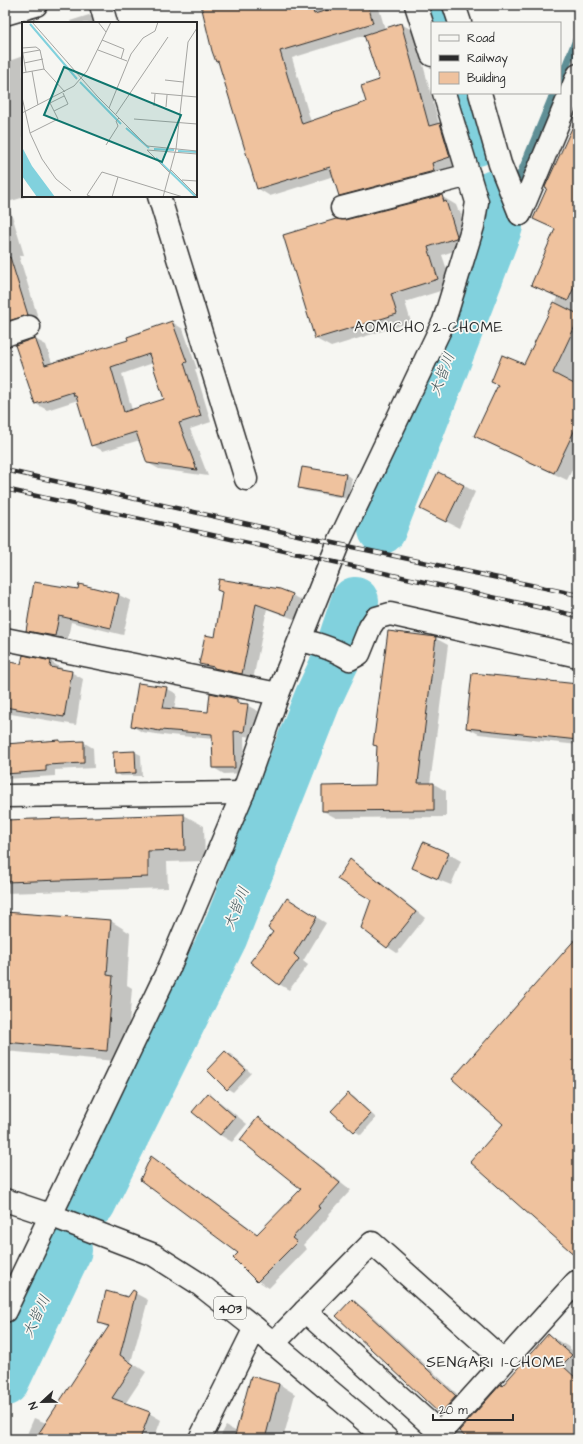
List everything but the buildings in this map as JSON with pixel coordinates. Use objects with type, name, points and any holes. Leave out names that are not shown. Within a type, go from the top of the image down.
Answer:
[{"type":"main road","points":[[5,14],[36,5]]},
{"type":"main road","points":[[100,5],[106,22]]},
{"type":"main road","points":[[416,5],[431,52]]},
{"type":"main road","points":[[454,5],[460,22]]},
{"type":"main road","points":[[480,94],[500,164],[520,214],[578,75]]},
{"type":"main road","points":[[5,1311],[169,968],[243,793],[278,694],[310,642],[338,544],[444,320],[473,226],[477,202],[444,94]]},
{"type":"main road","points":[[342,208],[469,175]]},
{"type":"main road","points":[[159,197],[246,479]]},
{"type":"main road","points":[[5,335],[29,327]]},
{"type":"main road","points":[[310,642],[343,654],[350,659],[359,654],[370,627],[376,618],[390,614],[578,656]]},
{"type":"main road","points":[[5,639],[278,694]]},
{"type":"main road","points":[[5,796],[243,793]]},
{"type":"main road","name":"403","points":[[5,1200],[50,1215],[154,1255],[198,1283],[255,1328],[387,1439]]},
{"type":"main road","points":[[273,1344],[372,1243],[504,1361]]},
{"type":"main road","points":[[305,1311],[440,1433],[576,1282],[578,1283]]},
{"type":"main road","points":[[200,1439],[255,1328]]},
{"type":"waterway","name":"大皆川","points":[[432,5],[438,22]]},
{"type":"waterway","points":[[561,78],[578,36]]},
{"type":"waterway","name":"大皆川","points":[[461,94],[477,142]]},
{"type":"waterway","points":[[514,190],[554,94]]},
{"type":"waterway","name":"大皆川","points":[[382,530],[499,226],[494,194]]},
{"type":"waterway","points":[[499,226],[510,201]]},
{"type":"waterway","name":"大皆川","points":[[92,1203],[224,936],[318,698],[335,662],[355,601]]},
{"type":"waterway","name":"大皆川","points":[[5,1382],[68,1250]]},
{"type":"railway","points":[[5,470],[338,544],[578,595]]},
{"type":"railway","points":[[5,489],[578,616]]},
{"type":"district","name":"AOMICHO 2-CHOME","points":[[429,327]]},
{"type":"district","name":"SENGARI 1-CHOME","points":[[496,1362]]}]
